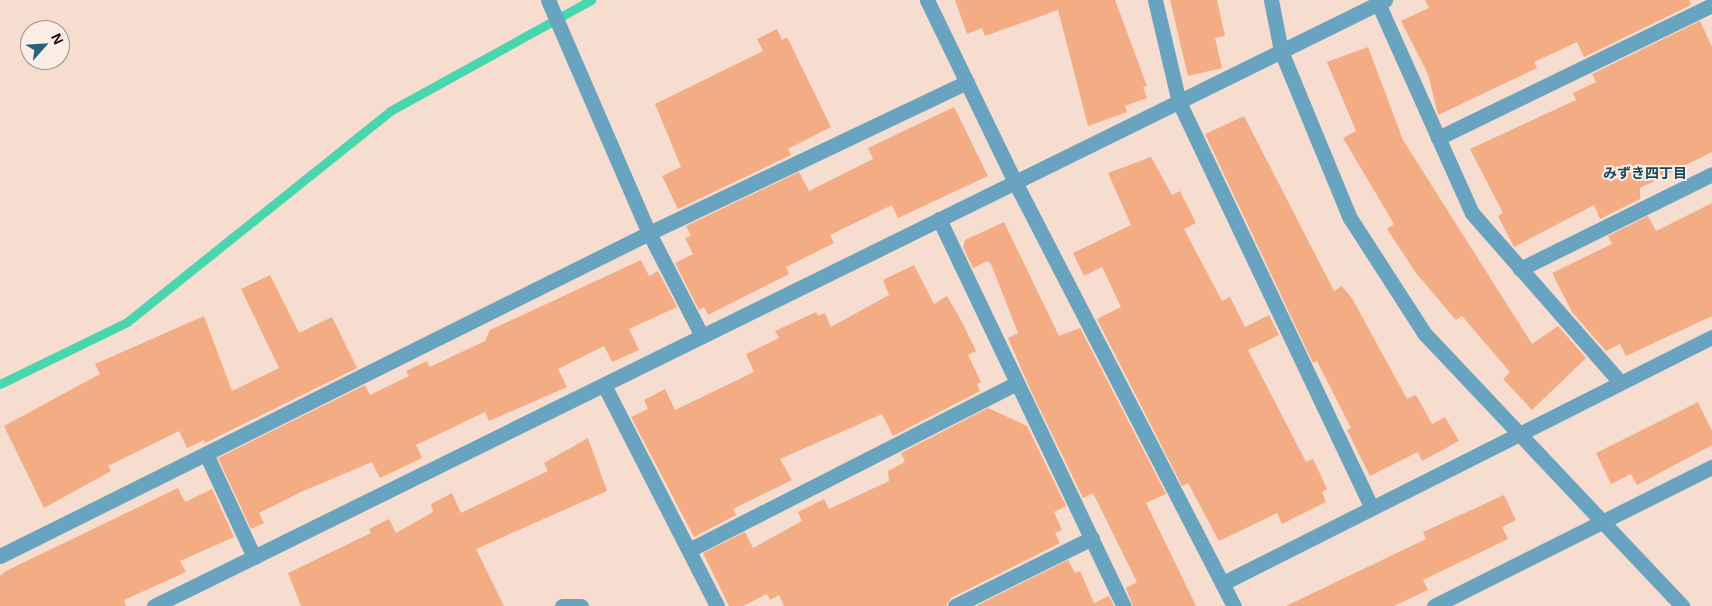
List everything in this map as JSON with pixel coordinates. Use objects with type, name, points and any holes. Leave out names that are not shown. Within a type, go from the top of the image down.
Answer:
[{"type":"street","points":[[927,0],[1015,182],[1234,606]]},
{"type":"street","points":[[1155,0],[1179,102],[1371,507]]},
{"type":"street","points":[[1271,0],[1282,51],[1350,218],[1424,333],[1682,606]]},
{"type":"street","points":[[154,606],[1382,2],[1438,138],[1472,213],[1620,382]]},
{"type":"street","points":[[549,5],[650,233],[702,336]]},
{"type":"street","points":[[1438,138],[1712,5]]},
{"type":"street","points":[[0,556],[650,233],[967,82]]},
{"type":"street","points":[[1520,269],[1712,174]]},
{"type":"street","points":[[939,220],[1124,606]]},
{"type":"street","points":[[1223,583],[1517,433],[1712,337]]},
{"type":"street","points":[[689,550],[1018,383]]},
{"type":"street","points":[[604,385],[717,606]]},
{"type":"street","points":[[206,454],[254,557]]},
{"type":"street","points":[[1434,606],[1602,520],[1711,468]]},
{"type":"street","points":[[955,606],[1092,538]]},
{"type":"street","points":[[562,606],[581,606]]},
{"type":"building","points":[[955,0],[1115,0],[1147,86],[1143,87],[1147,98],[1125,106],[1127,112],[1088,126],[1058,10],[985,36],[982,28],[967,34]]},
{"type":"building","points":[[1170,0],[1217,0],[1225,36],[1215,38],[1222,68],[1188,76]]},
{"type":"building","points":[[1425,0],[1689,0],[1691,5],[1584,57],[1577,42],[1534,62],[1537,68],[1438,115],[1428,74],[1401,21],[1429,8]]},
{"type":"building","points":[[1700,21],[1712,47],[1712,152],[1640,188],[1640,199],[1600,219],[1594,205],[1514,247],[1498,216],[1503,213],[1470,149],[1576,100],[1573,93],[1596,82],[1592,74]]},
{"type":"building","points":[[777,29],[782,40],[787,37],[831,127],[788,149],[791,155],[678,209],[662,176],[681,167],[655,104],[763,51],[757,39]]},
{"type":"building","points":[[1368,47],[1403,140],[1532,344],[1558,326],[1586,358],[1532,410],[1503,379],[1510,372],[1462,316],[1456,320],[1416,273],[1387,229],[1394,224],[1343,138],[1356,131],[1327,62]]},
{"type":"building","points":[[954,107],[988,176],[898,218],[892,205],[830,235],[834,243],[786,267],[789,274],[708,315],[704,307],[699,310],[675,263],[693,254],[685,238],[691,236],[686,226],[799,172],[809,191],[873,159],[868,148]]},
{"type":"building","points":[[1244,116],[1334,291],[1342,286],[1353,300],[1407,399],[1416,395],[1432,424],[1445,417],[1459,441],[1422,461],[1418,452],[1370,476],[1347,430],[1351,428],[1317,361],[1313,363],[1205,134]]},
{"type":"building","points":[[1151,157],[1172,195],[1180,191],[1196,223],[1184,229],[1222,301],[1230,297],[1245,327],[1269,315],[1279,335],[1248,350],[1306,462],[1313,459],[1327,489],[1322,492],[1326,502],[1282,524],[1277,513],[1219,541],[1188,483],[1182,486],[1097,319],[1121,307],[1102,267],[1084,276],[1073,253],[1131,225],[1108,173]]},
{"type":"building","points":[[1712,203],[1712,316],[1626,356],[1620,344],[1606,351],[1572,312],[1552,273],[1612,244],[1608,236],[1648,216],[1656,231]]},
{"type":"building","points":[[1004,222],[1059,336],[1080,328],[1166,494],[1146,503],[1196,606],[1133,606],[1126,588],[1137,582],[1093,493],[1083,498],[1031,391],[1008,338],[1018,333],[991,264],[987,261],[973,268],[963,247],[965,240]]},
{"type":"building","points":[[641,260],[649,276],[658,271],[677,307],[629,329],[639,350],[612,362],[604,346],[558,369],[567,387],[489,421],[485,412],[416,445],[422,458],[380,478],[372,462],[301,492],[259,513],[264,523],[251,529],[218,458],[365,385],[370,395],[409,376],[406,371],[427,361],[430,367],[485,341],[490,330]]},
{"type":"building","points":[[914,265],[934,304],[947,296],[962,322],[976,351],[968,355],[981,382],[977,384],[980,391],[893,436],[882,414],[780,459],[792,480],[733,509],[736,515],[694,537],[631,417],[648,409],[644,400],[665,389],[675,410],[754,372],[746,354],[779,338],[775,331],[816,312],[818,316],[825,313],[831,327],[889,295],[883,280]]},
{"type":"building","points":[[270,275],[299,333],[332,317],[357,368],[205,443],[204,440],[187,448],[179,431],[108,466],[111,471],[44,508],[4,426],[100,374],[95,364],[204,316],[232,391],[279,368],[241,289]]},
{"type":"building","points":[[1698,402],[1712,431],[1712,445],[1637,485],[1631,474],[1611,484],[1596,453]]},
{"type":"building","points":[[988,408],[1027,426],[1066,506],[1054,512],[1062,530],[1055,533],[1060,543],[951,598],[946,606],[784,606],[779,595],[770,600],[767,594],[743,606],[729,606],[703,553],[745,532],[753,548],[802,521],[798,512],[824,499],[829,509],[889,481],[888,471],[905,462],[901,453]]},
{"type":"building","points":[[588,438],[607,491],[476,549],[504,606],[301,606],[288,573],[371,533],[369,529],[389,519],[396,533],[433,512],[431,504],[452,493],[461,513],[548,471],[544,463]]},
{"type":"building","points":[[178,488],[185,502],[212,489],[234,537],[180,561],[186,572],[124,600],[126,606],[0,606],[0,576],[6,571]]},
{"type":"building","points":[[1504,495],[1516,520],[1502,527],[1508,539],[1423,580],[1428,590],[1394,606],[1286,606],[1426,539],[1423,532]]},
{"type":"building","points":[[1068,560],[1075,573],[1080,571],[1094,603],[1109,596],[1114,606],[976,606]]},
{"type":"waterway","points":[[0,384],[127,322],[390,111],[591,0]]},
{"type":"district","name":"みずき四丁目","points":[[1645,173]]}]
